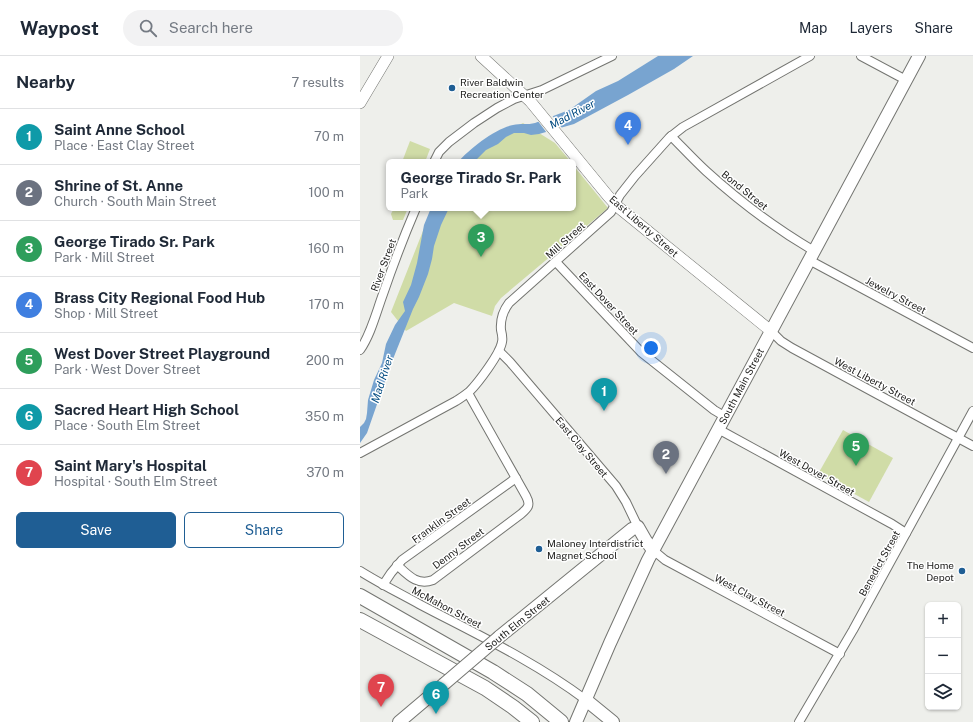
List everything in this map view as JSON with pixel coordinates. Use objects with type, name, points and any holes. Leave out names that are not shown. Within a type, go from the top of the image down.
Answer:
[{"type":"highway","points":[[360,596],[493,672],[527,694],[561,722]]},
{"type":"highway","points":[[360,620],[485,688],[532,722]]},
{"type":"main road","name":"South Main Street","points":[[576,722],[630,597],[653,550],[919,56]]},
{"type":"main road","name":"East Clay Street","points":[[638,527],[653,550]]},
{"type":"main road","name":"South Elm Street","points":[[399,722],[499,637],[628,532],[638,527]]},
{"type":"main road","points":[[586,700],[613,722]]},
{"type":"street","points":[[360,103],[388,56]]},
{"type":"street","name":"East Liberty Street","points":[[481,56],[534,105],[616,204],[771,331]]},
{"type":"street","points":[[436,159],[445,145],[503,104],[542,90],[612,56]]},
{"type":"street","name":"Mill Street","points":[[360,452],[456,401],[468,393],[499,351],[502,340],[501,319],[505,309],[513,299],[611,212],[620,195],[635,176],[671,136],[684,127],[810,56]]},
{"type":"street","points":[[862,56],[906,80]]},
{"type":"street","name":"Bond Street","points":[[671,136],[738,198],[811,256]]},
{"type":"street","name":"River Street","points":[[360,350],[370,329],[415,211]]},
{"type":"street","name":"Jewelry Street","points":[[811,256],[973,348]]},
{"type":"street","name":"East Dover Street","points":[[556,262],[641,352],[714,410],[724,416]]},
{"type":"street","name":"West Liberty Street","points":[[771,331],[792,348],[973,446]]},
{"type":"street","name":"East Clay Street","points":[[499,351],[616,486],[626,502],[638,527]]},
{"type":"street","points":[[468,393],[516,478]]},
{"type":"street","name":"Benedict Street","points":[[799,722],[840,654],[973,411]]},
{"type":"street","name":"West Dover Street","points":[[718,429],[892,524],[906,534]]},
{"type":"street","name":"Denny Street","points":[[397,565],[418,581],[424,582],[432,580],[521,514],[528,506],[528,500],[516,478]]},
{"type":"street","name":"Franklin Street","points":[[383,585],[397,565],[516,478]]},
{"type":"street","name":"West Clay Street","points":[[653,550],[677,566],[840,654]]},
{"type":"street","name":"McMahon Street","points":[[360,571],[383,585],[523,658],[586,700]]},
{"type":"green space","points":[[523,123],[555,143],[568,159],[466,159],[494,138]]},
{"type":"green space","points":[[410,141],[430,149],[426,159],[403,159]]},
{"type":"green space","points":[[576,169],[608,208],[501,298],[495,306],[492,316],[454,303],[406,331],[391,312],[431,211],[576,211]]},
{"type":"green space","points":[[392,211],[407,211],[403,220],[393,220],[391,214]]},
{"type":"green space","points":[[843,430],[893,458],[869,502],[818,474]]},
{"type":"water","name":"Mad River","points":[[658,56],[693,56],[674,69],[574,124],[539,134],[531,135],[514,133],[486,150],[477,159],[461,159],[476,145],[499,130],[516,124],[535,123],[569,110],[596,91],[618,81]]},
{"type":"water","name":"Mad River","points":[[430,211],[448,211],[434,246],[428,274],[391,364],[367,433],[360,443],[360,427],[366,419],[368,400],[374,380],[382,363],[386,344],[395,325],[405,311],[403,302],[411,285],[417,263],[424,225]]},
{"type":"pier","points":[[551,114],[562,128],[547,133],[537,120]]},
{"type":"place","name":"River Baldwin Recreation Center","points":[[452,88]]},
{"type":"place","name":"Brass City Regional Food Hub","points":[[628,145]]},
{"type":"place","name":"George Tirado Sr. Park","points":[[481,257]]},
{"type":"place","name":"Saint Anne School","points":[[604,411]]},
{"type":"place","name":"West Dover Street Playground","points":[[856,466]]},
{"type":"place","name":"Shrine of St. Anne","points":[[666,474]]},
{"type":"place","name":"Maloney Interdistrict Magnet School","points":[[539,549]]},
{"type":"place","name":"The Home Depot","points":[[962,571]]},
{"type":"place","name":"Saint Mary's Hospital","points":[[381,707]]},
{"type":"place","name":"Sacred Heart High School","points":[[436,714]]}]
